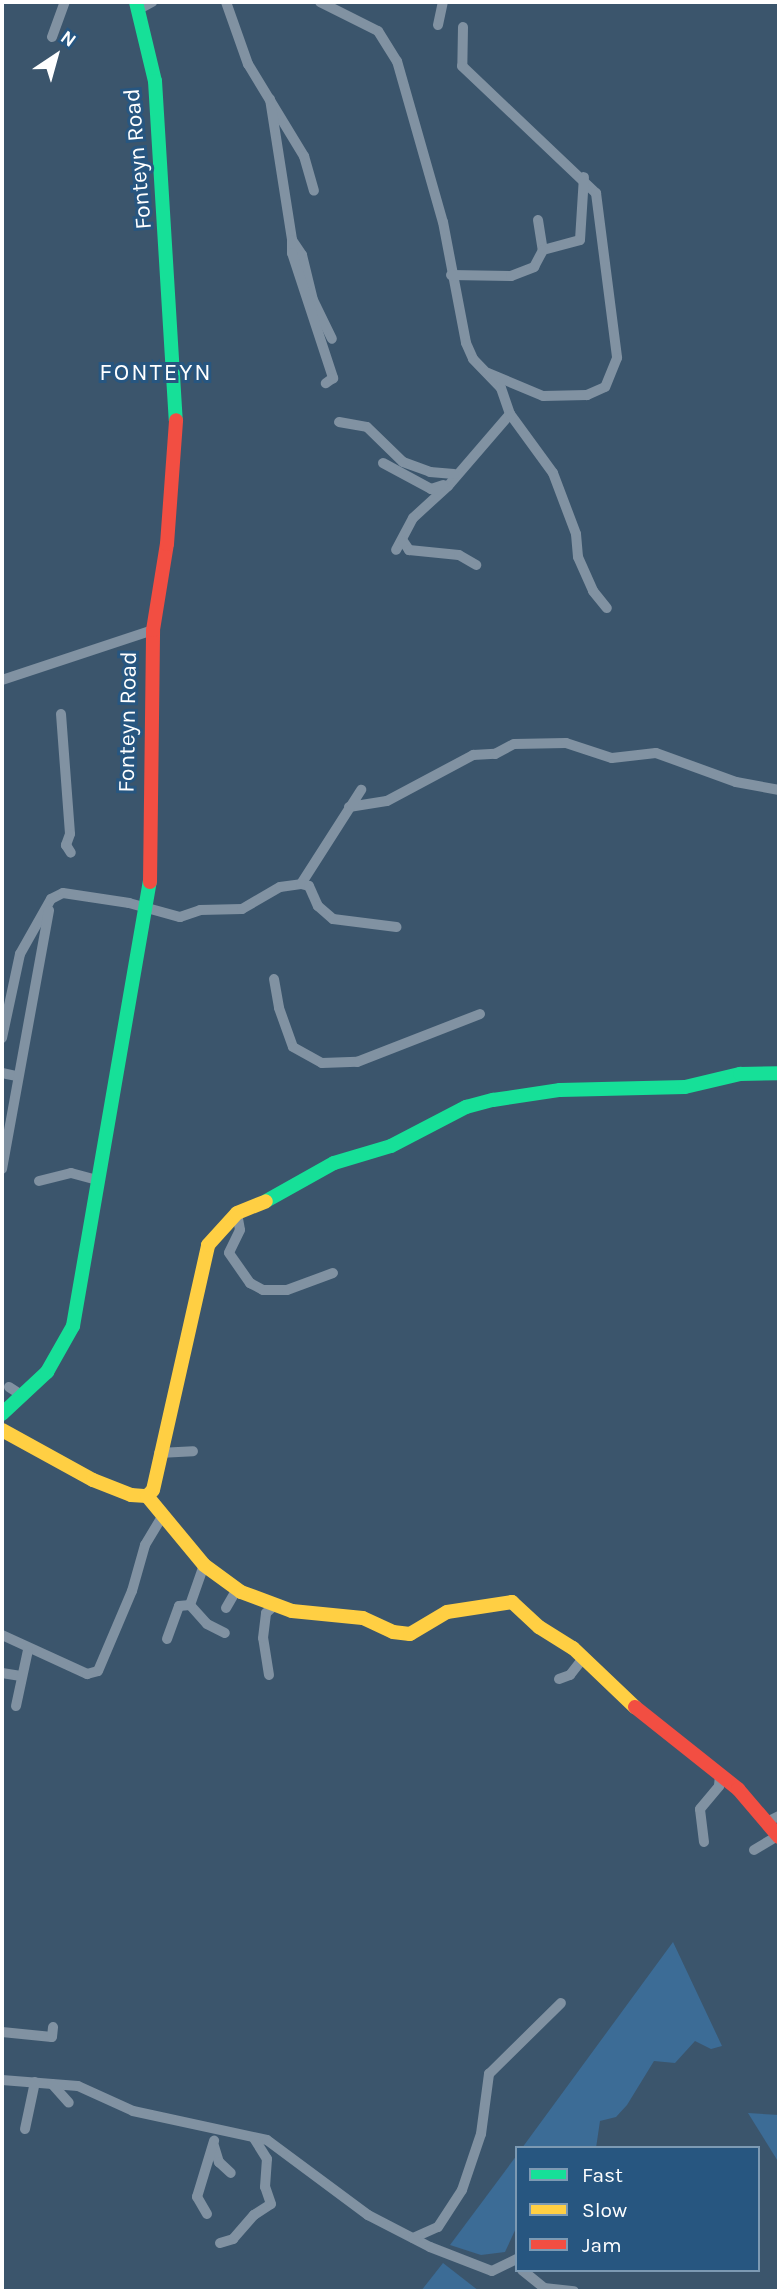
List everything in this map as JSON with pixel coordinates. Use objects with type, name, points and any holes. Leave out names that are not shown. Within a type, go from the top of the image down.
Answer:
[{"type":"street","points":[[52,37],[65,2]]},
{"type":"street","points":[[226,2],[248,64],[304,156],[314,191]]},
{"type":"street","points":[[320,2],[378,31],[397,61],[443,222],[466,343],[500,388],[510,414],[553,473],[576,534],[578,557],[593,591],[607,608]]},
{"type":"street","points":[[438,25],[443,2]]},
{"type":"street","name":"Fonteyn Road","points":[[2,1414],[47,1372],[73,1326],[147,909],[153,629],[167,544],[176,426],[170,269],[155,81],[142,4]]},
{"type":"street","points":[[463,27],[462,66],[593,186],[601,213],[605,286],[617,358],[613,375],[605,387],[587,395],[543,396],[487,373]]},
{"type":"street","points":[[270,99],[292,253],[333,378],[326,383]]},
{"type":"street","points":[[543,250],[580,240],[584,177]]},
{"type":"street","points":[[451,275],[511,276],[534,267],[543,250],[538,220]]},
{"type":"street","points":[[292,240],[302,255],[313,300],[332,339]]},
{"type":"street","points":[[383,463],[431,489],[454,474],[510,414]]},
{"type":"street","points":[[340,422],[367,427],[403,462],[430,472],[454,474]]},
{"type":"street","points":[[396,550],[404,541],[413,518],[448,486],[454,474]]},
{"type":"street","points":[[404,541],[409,550],[459,555],[476,565]]},
{"type":"street","points":[[2,680],[153,629]]},
{"type":"street","points":[[61,714],[70,834],[66,845],[71,853]]},
{"type":"street","points":[[349,807],[387,801],[473,755],[495,754],[514,744],[566,743],[612,758],[656,753],[736,782],[779,790]]},
{"type":"street","points":[[301,884],[361,790]]},
{"type":"street","points":[[2,1038],[20,954],[51,899],[63,893],[180,917],[200,910],[242,909],[280,887],[301,884],[309,886],[318,906],[333,919],[396,927]]},
{"type":"street","points":[[2,1169],[16,1076],[51,899]]},
{"type":"street","points":[[274,979],[279,1008],[293,1047],[322,1063],[358,1062],[480,1014]]},
{"type":"street","points":[[148,1496],[153,1490],[208,1245],[237,1213],[283,1194],[334,1163],[391,1146],[466,1107],[560,1090],[685,1087],[740,1074],[779,1072]]},
{"type":"street","points":[[2,1073],[16,1076]]},
{"type":"street","points":[[40,1181],[71,1173],[97,1180]]},
{"type":"street","points":[[237,1213],[240,1230],[229,1253],[232,1264],[250,1283],[263,1290],[287,1290],[333,1273]]},
{"type":"street","points":[[9,1387],[23,1395]]},
{"type":"street","points":[[2,1430],[93,1480],[131,1495],[148,1496],[204,1565],[237,1589],[275,1605],[363,1618],[393,1632],[410,1634],[447,1612],[512,1602],[538,1627],[584,1657],[615,1691],[720,1774],[768,1824],[776,1838],[754,1850]]},
{"type":"street","points":[[159,1454],[193,1451]]},
{"type":"street","points":[[2,1635],[28,1650],[87,1674],[98,1671],[132,1591],[145,1545],[163,1515]]},
{"type":"street","points":[[190,1605],[204,1565]]},
{"type":"street","points":[[226,1608],[237,1589]]},
{"type":"street","points":[[190,1605],[207,1624],[225,1633]]},
{"type":"street","points":[[167,1639],[179,1606],[190,1605]]},
{"type":"street","points":[[269,1675],[263,1638],[266,1613],[275,1605]]},
{"type":"street","points":[[16,1706],[28,1650]]},
{"type":"street","points":[[559,1679],[570,1675],[584,1657]]},
{"type":"street","points":[[2,1673],[21,1676]]},
{"type":"street","points":[[704,1842],[700,1809],[719,1786],[720,1774]]},
{"type":"street","points":[[413,2238],[438,2227],[463,2190],[481,2134],[489,2074],[561,2003]]},
{"type":"street","points":[[2,2032],[52,2037],[53,2027]]},
{"type":"street","points":[[2,2080],[78,2086],[133,2112],[215,2136],[254,2137],[285,2150],[322,2184],[413,2238],[492,2271],[515,2261]]},
{"type":"street","points":[[25,2129],[35,2082]]},
{"type":"street","points":[[52,2084],[69,2103]]},
{"type":"street","points":[[215,2136],[219,2162],[231,2173]]},
{"type":"street","points":[[207,2214],[197,2197],[215,2136]]},
{"type":"street","points":[[220,2244],[233,2239],[254,2215],[271,2204],[265,2188],[267,2159],[254,2137]]},
{"type":"street","points":[[524,2272],[536,2284],[574,2291]]},
{"type":"shaded area","points":[[673,1942],[722,2046],[711,2049],[695,2041],[675,2063],[654,2061],[627,2105],[616,2117],[600,2121],[596,2146],[523,2146]]},
{"type":"shaded area","points":[[748,2113],[779,2115],[779,2163]]},
{"type":"shaded area","points":[[515,2158],[515,2230],[505,2252],[481,2255],[450,2245]]},
{"type":"shaded area","points":[[443,2263],[479,2291],[421,2291]]},
{"type":"traffic: fast","points":[[136,2],[155,81],[176,420]]},
{"type":"traffic: fast","points":[[2,1414],[47,1372],[73,1326],[150,882]]},
{"type":"traffic: fast","points":[[266,1201],[334,1163],[391,1146],[466,1107],[493,1100],[560,1090],[685,1087],[740,1074],[779,1073]]},
{"type":"traffic: slow","points":[[2,1430],[93,1480],[131,1495],[147,1496],[153,1490],[208,1245],[237,1213],[266,1201]]},
{"type":"traffic: slow","points":[[147,1496],[204,1565],[241,1592],[292,1611],[363,1618],[393,1632],[410,1634],[447,1612],[512,1602],[539,1627],[573,1648],[635,1707]]},
{"type":"traffic: jam","points":[[150,882],[153,630],[167,544],[176,420]]},
{"type":"traffic: jam","points":[[635,1707],[738,1789],[779,1837]]},
{"type":"district","name":"FONTEYN","points":[[156,373]]}]
